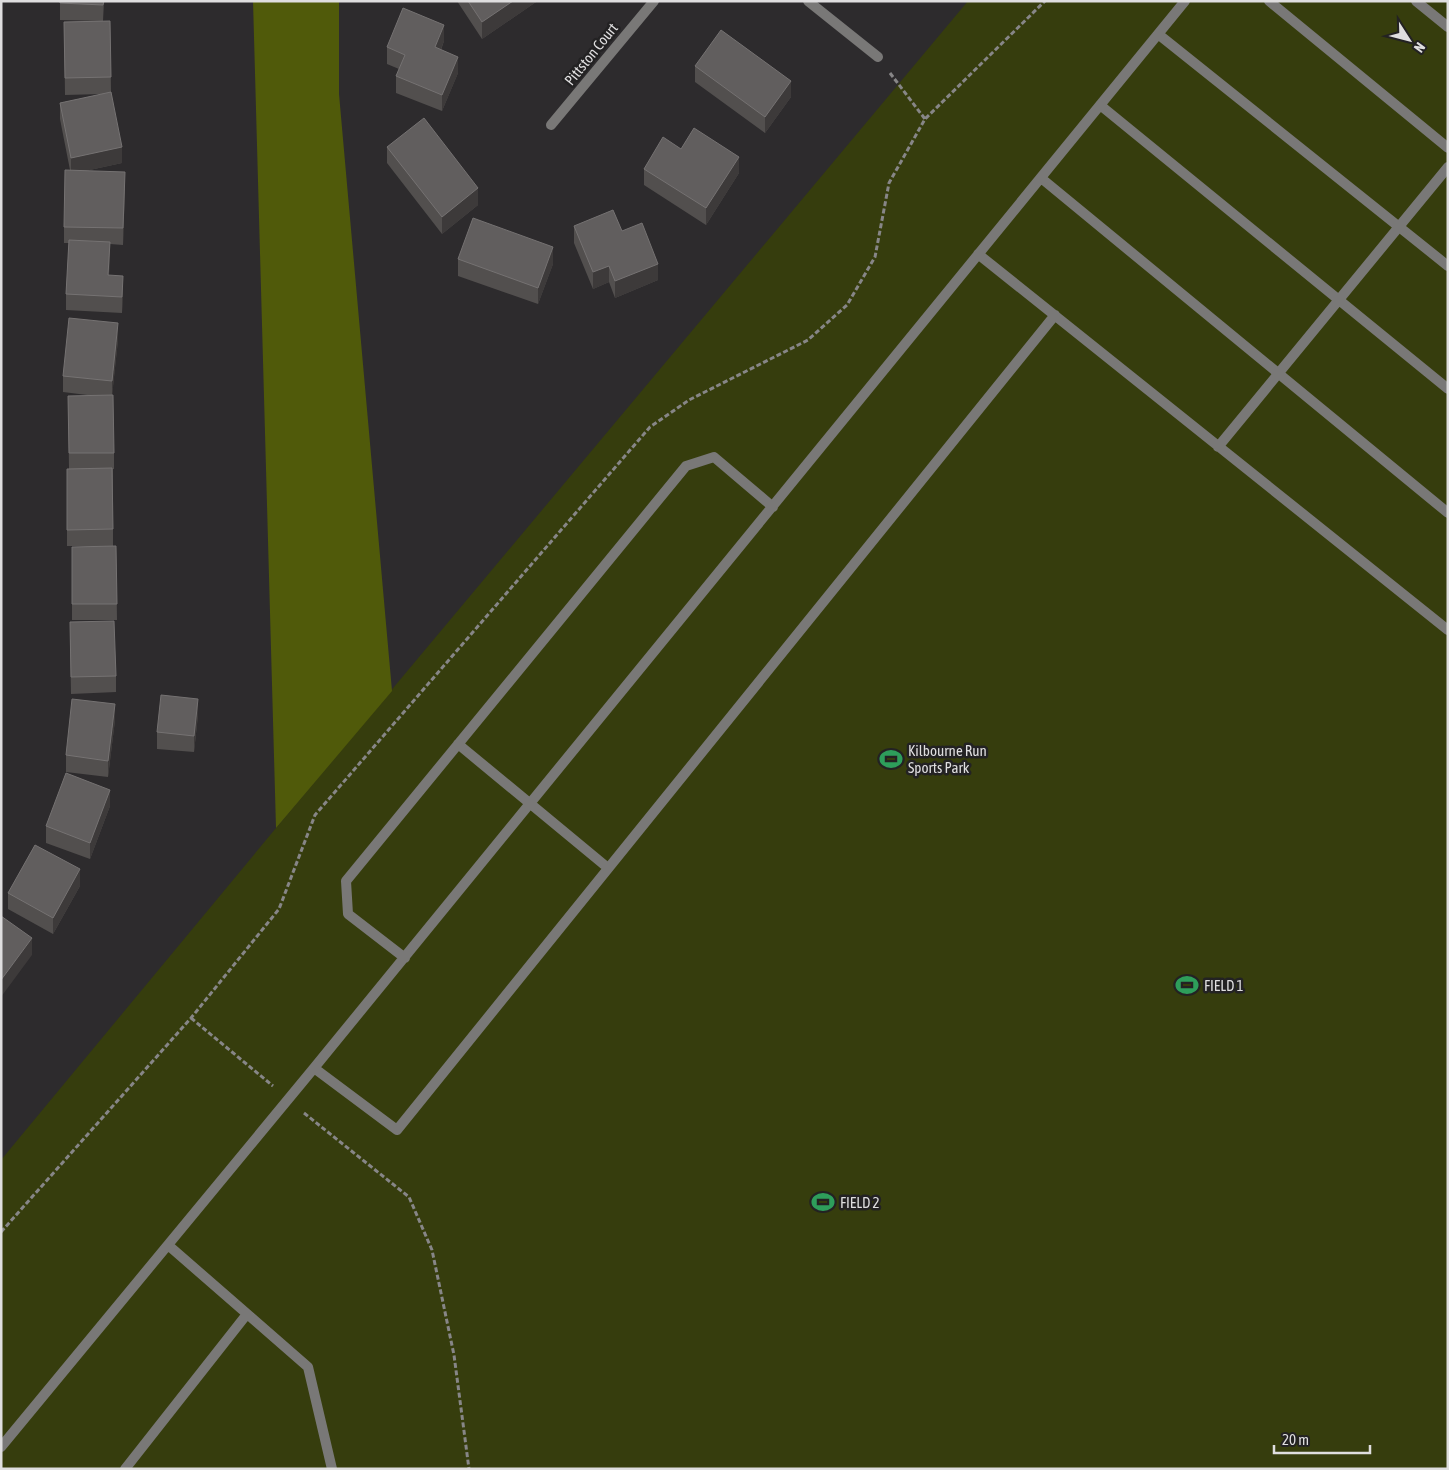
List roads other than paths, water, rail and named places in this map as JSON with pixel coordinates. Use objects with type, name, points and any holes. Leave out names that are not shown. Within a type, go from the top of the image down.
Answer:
[{"type":"street","name":"Pittston Court","points":[[551,125],[654,1]]},
{"type":"street","points":[[808,1],[878,57]]},
{"type":"street","points":[[1,1447],[405,958],[1185,1]]},
{"type":"street","points":[[1269,1],[1448,148]]},
{"type":"street","points":[[1416,1],[1448,27]]},
{"type":"street","points":[[1158,34],[1448,266]]},
{"type":"street","points":[[1100,106],[1448,388]]},
{"type":"street","points":[[1218,447],[1448,167]]},
{"type":"street","points":[[1041,178],[1448,513]]},
{"type":"street","points":[[978,254],[1448,630]]},
{"type":"street","points":[[314,1068],[397,1130],[1055,315]]},
{"type":"street","points":[[405,958],[348,914],[346,881],[686,466],[714,457],[773,507]]},
{"type":"street","points":[[458,744],[608,868]]},
{"type":"street","points":[[168,1245],[308,1366],[332,1469]]},
{"type":"street","points":[[125,1469],[247,1314]]},
{"type":"place","name":"Kilbourne Run Sports Park","points":[[891,759]]},
{"type":"place","name":"FIELD 1","points":[[1187,985]]},
{"type":"place","name":"FIELD 2","points":[[823,1202]]}]
